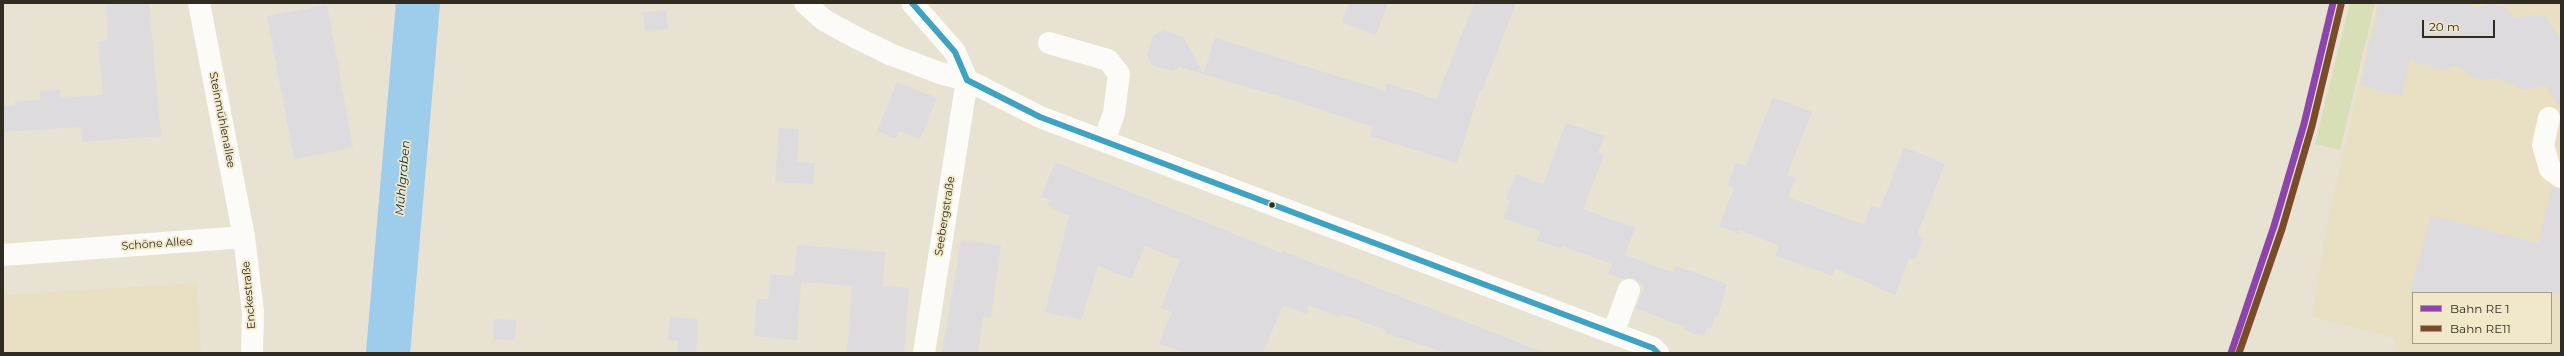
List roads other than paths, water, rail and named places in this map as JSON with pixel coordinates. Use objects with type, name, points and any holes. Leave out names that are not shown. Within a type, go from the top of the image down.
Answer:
[{"type":"street","name":"Steinmühlenallee","points":[[199,3],[244,237]]},
{"type":"street","points":[[805,3],[824,20],[864,42],[940,73],[967,80],[1031,113],[1653,348],[1658,353]]},
{"type":"street","points":[[912,3],[955,52],[967,80]]},
{"type":"street","points":[[1049,43],[1108,60],[1119,74],[1114,113],[1104,141]]},
{"type":"street","name":"Seebergstraße","points":[[924,353],[967,80]]},
{"type":"street","points":[[2549,118],[2544,145],[2550,169],[2561,176]]},
{"type":"street","name":"Schöne Allee","points":[[3,255],[244,237]]},
{"type":"street","name":"Enckestraße","points":[[244,237],[253,312],[252,353]]},
{"type":"street","points":[[1613,333],[1629,290]]},
{"type":"waterway","name":"Mühlgraben","points":[[388,353],[418,3]]},
{"type":"rail line","name":"RE11","points":[[2239,353],[2282,229],[2312,126],[2341,5]]}]
